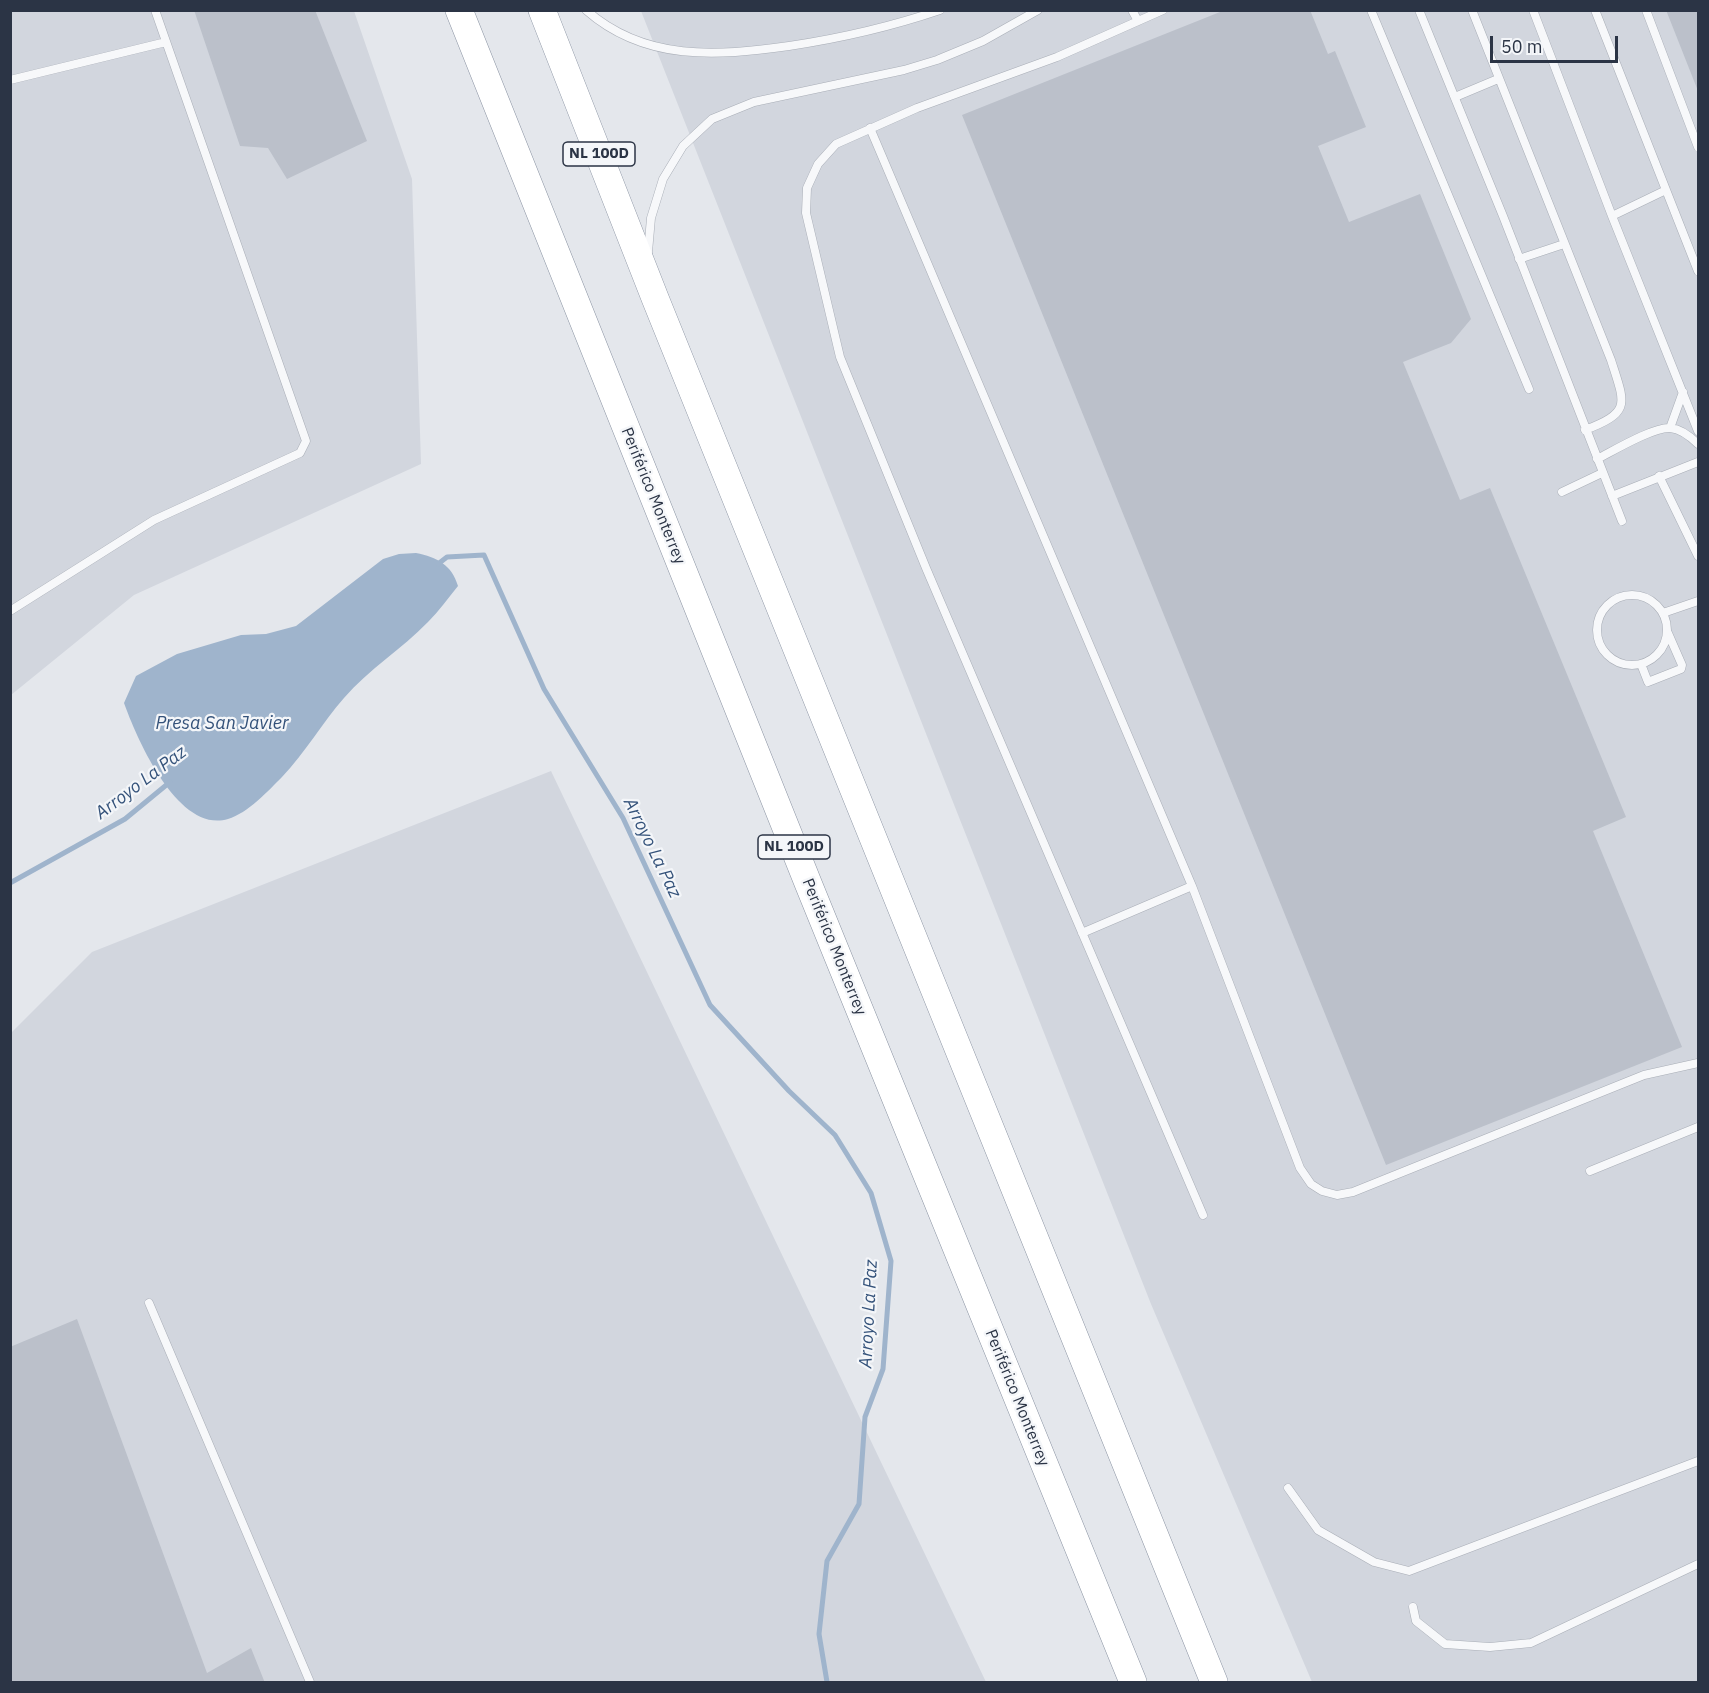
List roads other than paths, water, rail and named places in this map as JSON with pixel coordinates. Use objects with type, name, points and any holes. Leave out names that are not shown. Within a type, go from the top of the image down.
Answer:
[{"type":"highway","name":"Periférico Monterrey","points":[[459,10],[804,872],[1133,1683]]},
{"type":"highway","name":"NL 100D","points":[[542,10],[655,297],[1214,1683]]},
{"type":"lane","points":[[10,611],[154,520],[300,453],[306,441],[155,10]]},
{"type":"lane","points":[[586,10],[604,24],[639,42],[669,51],[701,55],[746,52],[844,38],[940,10]]},
{"type":"lane","points":[[655,297],[648,258],[649,228],[656,198],[663,179],[683,146],[712,119],[754,102],[847,83],[937,60],[983,41],[1038,10]]},
{"type":"lane","points":[[1132,10],[1138,21]]},
{"type":"lane","points":[[1163,10],[1057,57],[870,128],[836,144],[818,164],[807,189],[806,213],[840,357],[926,568],[1203,1215]]},
{"type":"lane","points":[[1371,10],[1529,389]]},
{"type":"lane","points":[[1419,10],[1520,259],[1622,521]]},
{"type":"lane","points":[[1472,10],[1611,360],[1621,392],[1618,413],[1611,420],[1585,430]]},
{"type":"lane","points":[[1533,10],[1698,431]]},
{"type":"lane","points":[[1595,10],[1698,271]]},
{"type":"lane","points":[[1647,10],[1698,147]]},
{"type":"lane","points":[[10,80],[166,42]]},
{"type":"lane","points":[[1455,97],[1498,79]]},
{"type":"lane","points":[[870,128],[1192,886],[1282,1126],[1300,1168],[1311,1184],[1322,1191],[1337,1195],[1353,1192],[1644,1075],[1698,1063]]},
{"type":"lane","points":[[1612,216],[1666,190]]},
{"type":"lane","points":[[1520,259],[1564,244]]},
{"type":"lane","points":[[1670,428],[1683,392]]},
{"type":"lane","points":[[1597,459],[1652,433],[1670,428],[1686,434],[1698,444]]},
{"type":"lane","points":[[1612,496],[1698,462]]},
{"type":"lane","points":[[1562,492],[1602,473]]},
{"type":"lane","points":[[1659,476],[1698,556]]},
{"type":"lane","points":[[1641,664],[1648,682],[1681,669],[1682,665],[1667,632],[1663,613],[1649,600],[1631,596],[1613,601],[1601,614],[1597,631],[1602,648],[1615,661],[1623,664],[1641,664],[1655,657],[1661,649],[1667,632]]},
{"type":"lane","points":[[1663,613],[1698,601]]},
{"type":"lane","points":[[1082,933],[1192,886]]},
{"type":"lane","points":[[1590,1171],[1698,1127]]},
{"type":"lane","points":[[149,1303],[310,1683]]},
{"type":"lane","points":[[1288,1488],[1318,1530],[1374,1562],[1409,1571],[1698,1461]]},
{"type":"lane","points":[[1413,1607],[1416,1621],[1445,1644],[1490,1647],[1531,1643],[1698,1564]]},
{"type":"water","name":"Presa San Javier","points":[[416,553],[443,563],[452,573],[458,586],[440,609],[344,698],[282,777],[250,807],[228,819],[210,820],[192,812],[162,780],[149,759],[124,703],[136,676],[177,654],[241,635],[266,634],[296,626],[383,559],[399,554]]},
{"type":"waterway","name":"Arroyo La Paz","points":[[438,564],[447,557],[484,555],[544,689],[623,818],[710,1005],[789,1091],[835,1135],[871,1193],[891,1261],[883,1369],[865,1417],[859,1504],[827,1561],[819,1634],[827,1682]]},
{"type":"waterway","name":"Arroyo La Paz","points":[[10,883],[125,819],[170,782]]}]
